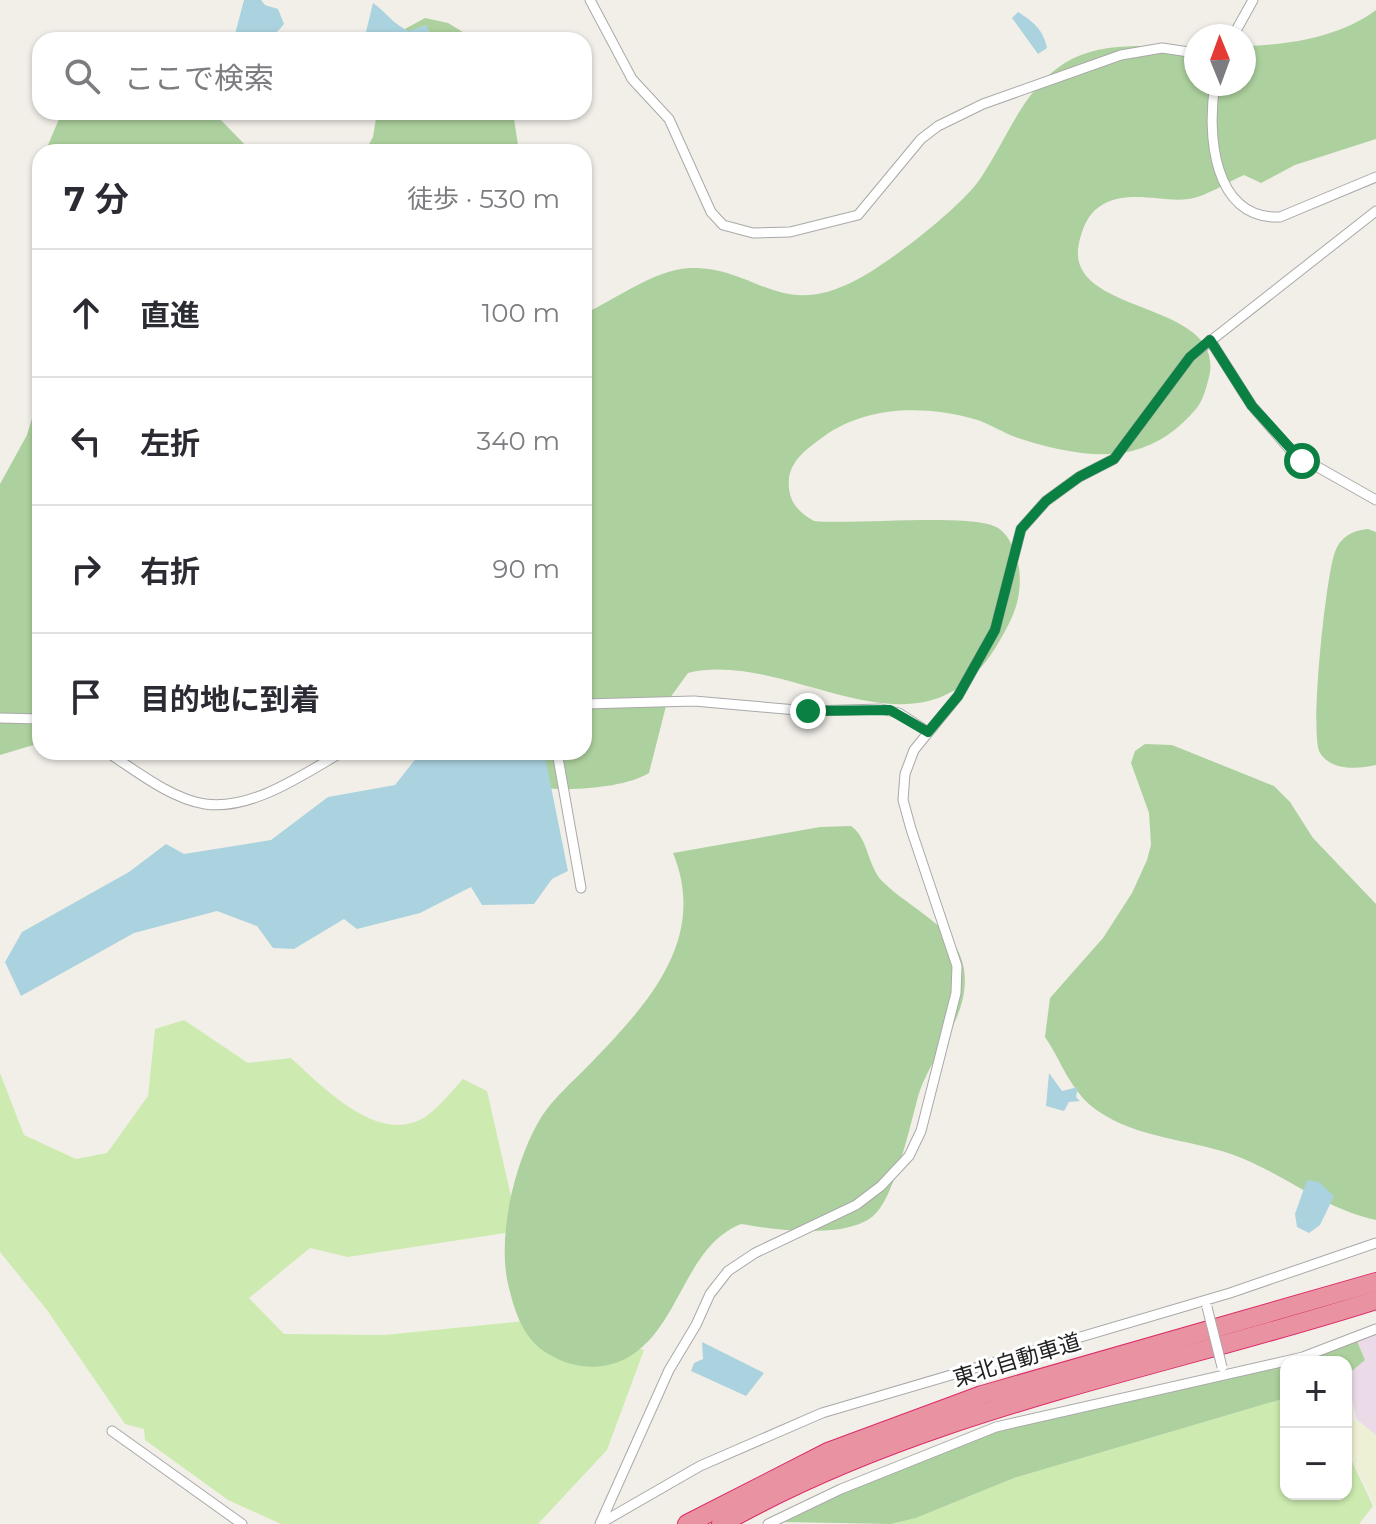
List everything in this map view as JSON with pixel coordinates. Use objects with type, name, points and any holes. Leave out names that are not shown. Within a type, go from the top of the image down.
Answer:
[{"type":"highway","name":"東北自動車道","points":[[687,1524],[828,1452],[938,1410],[1376,1282]]},
{"type":"highway","name":"東北自動車道","points":[[721,1524],[836,1468],[987,1411],[1376,1300]]},
{"type":"street","points":[[590,0],[632,79],[669,119],[711,212],[723,225],[753,233],[790,232],[858,215],[921,139],[955,117],[994,99],[1121,55],[1162,48],[1184,51]]},
{"type":"street","points":[[1240,24],[1253,0]]},
{"type":"street","points":[[1213,96],[1210,111],[1213,148],[1222,177],[1243,208],[1266,217],[1280,217],[1376,177]]},
{"type":"street","points":[[600,1523],[669,1370],[710,1294],[728,1271],[755,1253],[856,1205],[881,1186],[909,1156],[921,1131],[949,1025],[957,966],[903,800],[905,774],[914,750],[958,696],[995,630],[1021,529],[1046,501],[1079,477],[1114,459],[1190,357],[1376,211]]},
{"type":"street","points":[[1210,340],[1252,406],[1293,453],[1376,500]]},
{"type":"street","points":[[592,704],[694,701],[808,711],[881,709],[899,713],[928,732]]},
{"type":"street","points":[[0,718],[32,719]]},
{"type":"street","points":[[121,760],[183,796],[219,805],[264,793],[327,760]]},
{"type":"street","points":[[558,760],[581,888]]},
{"type":"street","points":[[600,1523],[700,1466],[822,1413],[1204,1304],[1376,1243]]},
{"type":"street","points":[[1204,1304],[1222,1371]]},
{"type":"street","points":[[769,1524],[841,1489],[996,1427],[1222,1371],[1303,1357],[1376,1329]]},
{"type":"street","points":[[112,1431],[242,1524]]},
{"type":"shaded area","points":[[1376,1333],[1376,1435],[1357,1420],[1352,1400],[1352,1371],[1365,1360],[1357,1341]]},
{"type":"green space","points":[[1376,10],[1376,139],[1295,165],[1261,183],[1244,175],[1195,198],[1132,197],[1110,201],[1095,210],[1086,223],[1079,243],[1081,267],[1096,285],[1174,321],[1196,335],[1209,354],[1208,381],[1202,399],[1183,423],[1160,440],[1132,451],[1090,454],[1031,442],[955,414],[896,411],[858,419],[840,427],[806,450],[793,465],[789,478],[791,498],[802,513],[814,521],[962,521],[996,527],[1005,534],[1018,562],[1018,600],[996,647],[965,683],[930,701],[892,704],[852,698],[769,676],[728,670],[688,673],[667,702],[649,773],[638,778],[595,788],[550,788],[525,784],[457,760],[592,760],[592,310],[649,279],[689,268],[733,275],[788,294],[831,291],[858,279],[887,261],[957,205],[980,179],[1031,95],[1058,67],[1076,57],[1119,47],[1184,47],[1184,96],[1256,96],[1256,45],[1313,38],[1347,27]]},
{"type":"green space","points":[[425,18],[448,23],[463,32],[402,32]]},
{"type":"green space","points":[[59,120],[221,120],[244,144],[48,144]]},
{"type":"green space","points":[[376,120],[514,120],[518,144],[369,144]]},
{"type":"green space","points":[[32,418],[32,745],[0,755],[0,484],[27,435]]},
{"type":"green space","points":[[1368,529],[1376,532],[1376,765],[1345,767],[1325,759],[1317,740],[1320,654],[1335,552],[1348,535]]},
{"type":"green space","points":[[1145,744],[1172,745],[1274,786],[1290,802],[1313,838],[1376,904],[1376,1220],[1338,1208],[1231,1154],[1146,1133],[1113,1120],[1081,1095],[1045,1037],[1050,998],[1103,938],[1132,893],[1147,860],[1151,845],[1149,813],[1131,763],[1135,751]]},
{"type":"green space","points":[[851,826],[861,838],[878,876],[943,930],[960,954],[964,969],[965,986],[957,1018],[925,1078],[895,1178],[880,1208],[859,1224],[827,1230],[772,1229],[741,1224],[722,1235],[706,1251],[658,1329],[643,1346],[625,1359],[595,1367],[564,1362],[545,1352],[525,1330],[516,1313],[508,1284],[505,1243],[516,1175],[542,1116],[630,1021],[665,970],[677,944],[683,915],[682,885],[673,853],[820,827]]},
{"type":"green space","points":[[184,1020],[248,1063],[291,1058],[336,1098],[372,1120],[391,1125],[410,1124],[428,1115],[463,1079],[487,1091],[519,1231],[348,1257],[310,1248],[249,1298],[284,1334],[384,1335],[545,1319],[644,1350],[607,1450],[538,1524],[281,1524],[228,1500],[145,1440],[144,1429],[125,1424],[47,1310],[0,1252],[0,1073],[24,1135],[76,1159],[107,1153],[148,1096],[155,1029]]},
{"type":"green space","points":[[1357,1341],[1365,1360],[1352,1371],[1352,1356],[1311,1356]]},
{"type":"green space","points":[[1280,1365],[1280,1400],[1014,1478],[916,1518],[891,1524],[782,1522],[843,1491],[997,1430]]},
{"type":"green space","points":[[1280,1400],[1280,1500],[1352,1500],[1352,1461],[1373,1506],[1359,1524],[891,1524],[916,1518],[1014,1478]]},
{"type":"green space","points":[[1357,1420],[1376,1435],[1376,1506],[1352,1459],[1352,1422]]},
{"type":"water","points":[[244,0],[261,0],[265,5],[278,9],[284,24],[277,32],[236,32]]},
{"type":"water","points":[[373,3],[399,26],[409,31],[426,25],[429,32],[366,32]]},
{"type":"water","points":[[1018,12],[1033,23],[1043,36],[1047,48],[1038,54],[1012,18]]},
{"type":"water","points":[[415,760],[546,760],[568,871],[552,879],[534,904],[482,905],[471,887],[420,913],[357,929],[344,919],[294,949],[273,948],[257,926],[217,911],[134,933],[21,996],[5,962],[22,932],[129,872],[166,844],[184,854],[271,840],[328,797],[395,785]]},
{"type":"water","points":[[1049,1073],[1062,1091],[1078,1087],[1076,1097],[1080,1101],[1069,1102],[1064,1111],[1046,1106]]},
{"type":"water","points":[[1307,1180],[1319,1182],[1334,1196],[1320,1225],[1309,1233],[1297,1227],[1295,1214]]},
{"type":"water","points":[[702,1342],[764,1373],[746,1396],[691,1371],[694,1363],[703,1359]]},
{"type":"route","points":[[808,711],[890,710],[928,732],[958,696],[995,630],[1021,529],[1046,501],[1079,477],[1114,459],[1141,427],[1190,357],[1210,340],[1252,406],[1302,461]]}]
